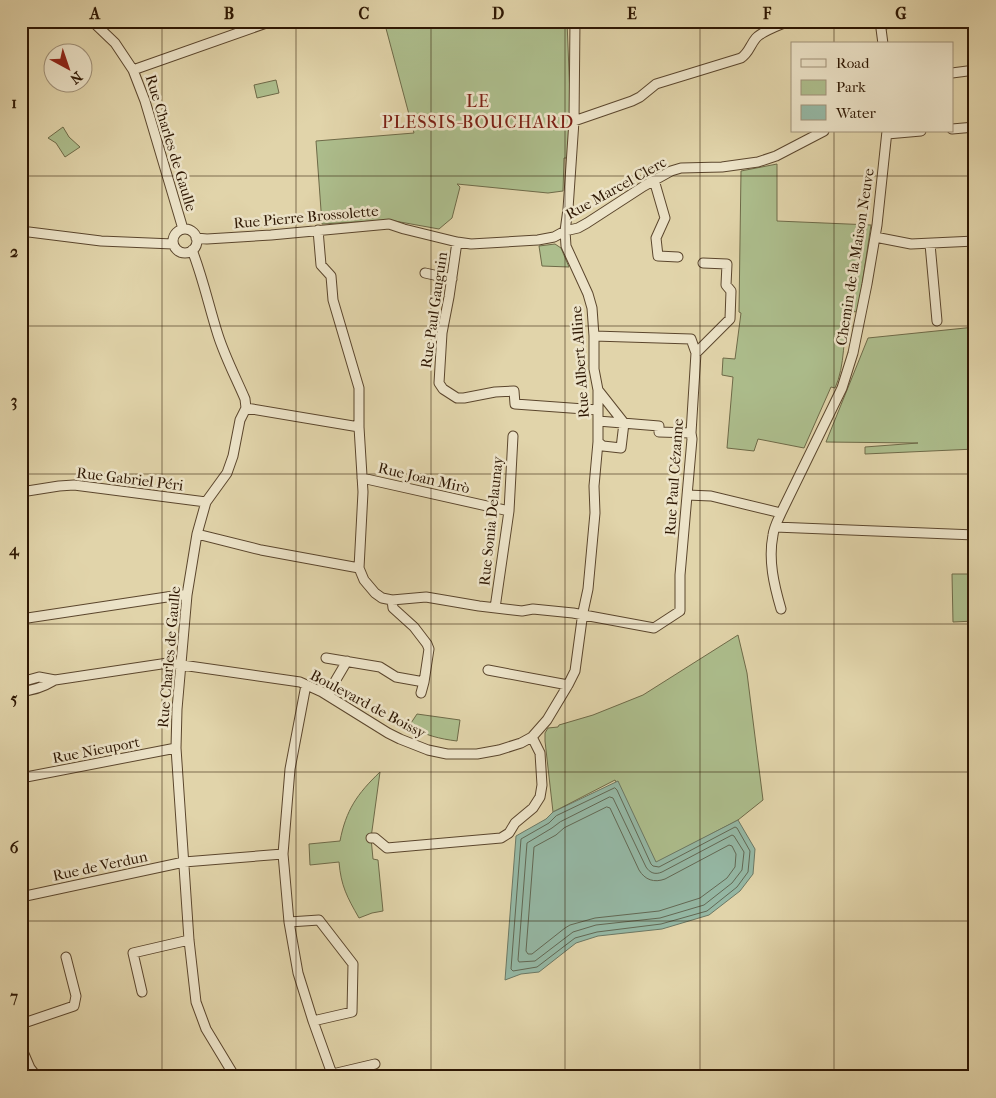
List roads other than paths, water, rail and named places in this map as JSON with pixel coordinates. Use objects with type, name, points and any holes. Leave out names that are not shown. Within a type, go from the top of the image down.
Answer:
[{"type":"street","name":"Rue Charles de Gaulle","points":[[92,21],[115,43],[134,70],[183,229]]},
{"type":"street","points":[[134,70],[272,21]]},
{"type":"street","name":"Rue Albert Alline","points":[[575,21],[574,121],[565,231],[566,246],[588,294],[592,308],[594,369],[598,390],[598,442],[594,486],[595,513],[588,589],[582,615]]},
{"type":"street","points":[[574,121],[632,101],[656,84],[741,58],[761,34],[789,21]]},
{"type":"street","points":[[880,21],[883,42]]},
{"type":"street","points":[[954,73],[975,70]]},
{"type":"street","points":[[954,129],[975,127]]},
{"type":"street","name":"Rue Marcel Clerc","points":[[565,231],[578,228],[587,223],[664,174],[681,168],[729,166],[766,160],[822,132]]},
{"type":"street","points":[[887,133],[904,132]]},
{"type":"street","name":"Chemin de la Maison Neuve","points":[[781,609],[771,561],[771,544],[775,526],[842,388],[853,353],[875,237],[887,133]]},
{"type":"street","points":[[654,180],[666,218],[656,238],[658,256],[678,257]]},
{"type":"street","name":"Rue Pierre Brossolette","points":[[196,238],[272,235],[390,224],[471,244],[538,240],[565,231]]},
{"type":"street","points":[[183,229],[192,231],[196,238],[195,247],[188,252],[179,251],[173,244],[175,234],[183,229]]},
{"type":"street","points":[[318,230],[321,265],[331,276],[333,300],[359,388],[363,492],[359,568],[364,580],[375,593],[382,598],[392,600],[426,597],[495,608],[522,611],[533,609],[582,615]]},
{"type":"street","points":[[21,231],[102,241],[173,244]]},
{"type":"street","points":[[875,237],[911,244],[975,241]]},
{"type":"street","name":"Rue Paul Gauguin","points":[[457,242],[442,333],[439,383],[443,389],[457,398],[514,390],[515,404],[598,410]]},
{"type":"street","points":[[930,244],[937,321]]},
{"type":"street","points":[[192,250],[218,336],[245,399],[246,408],[359,427]]},
{"type":"street","points":[[594,336],[691,339],[696,352],[730,318],[731,291],[726,285],[727,264],[703,264]]},
{"type":"street","points":[[425,273],[452,279]]},
{"type":"street","name":"Rue Paul Cézanne","points":[[582,615],[654,628],[680,611],[680,575],[692,439],[696,352]]},
{"type":"street","points":[[598,390],[624,423],[621,448],[603,446],[598,442]]},
{"type":"street","name":"Rue Charles de Gaulle","points":[[235,1077],[206,1029],[196,1002],[189,940],[176,748],[177,710],[187,595],[197,534],[206,502],[227,473],[233,456],[240,420],[246,408]]},
{"type":"street","points":[[598,421],[659,426],[659,432],[691,433]]},
{"type":"street","name":"Rue Sonia Delaunay","points":[[495,608],[508,511],[513,436]]},
{"type":"street","name":"Rue Joan Mirò","points":[[362,478],[508,511]]},
{"type":"street","name":"Rue Gabriel Péri","points":[[21,492],[74,485],[206,502]]},
{"type":"street","points":[[687,495],[711,496],[781,513]]},
{"type":"street","points":[[775,526],[975,535]]},
{"type":"street","points":[[197,534],[261,550],[359,568]]},
{"type":"street","points":[[21,619],[187,595]]},
{"type":"street","points":[[392,600],[393,608],[419,633],[429,649],[421,692]]},
{"type":"street","name":"Boulevard de Boissy","points":[[21,691],[42,687],[55,680],[168,662],[300,682],[327,695],[400,739],[428,750],[447,754],[477,754],[521,743],[532,737],[547,720],[575,671],[582,615]]},
{"type":"street","points":[[326,658],[380,667],[396,677],[424,682]]},
{"type":"street","points":[[327,695],[347,661]]},
{"type":"street","points":[[488,670],[568,686]]},
{"type":"street","name":"Boulevard de Boissy","points":[[21,682],[39,677],[55,680]]},
{"type":"street","points":[[306,686],[290,769],[283,854],[289,922],[298,973],[332,1074]]},
{"type":"street","points":[[371,838],[375,838],[387,848],[501,838],[509,833],[515,823],[533,808],[540,797],[542,785],[540,753],[532,737]]},
{"type":"street","name":"Rue Nieuport","points":[[21,778],[176,748]]},
{"type":"street","name":"Rue de Verdun","points":[[21,897],[184,862],[283,854]]},
{"type":"street","points":[[289,922],[319,920],[353,964],[352,1012],[313,1021]]},
{"type":"street","points":[[142,992],[133,953],[189,940]]},
{"type":"street","points":[[21,1024],[74,1006],[76,996],[66,957]]},
{"type":"street","points":[[21,1047],[30,1068],[37,1077]]},
{"type":"street","points":[[320,1077],[374,1064]]},
{"type":"water","points":[[618,781],[656,862],[738,820],[755,849],[753,874],[740,891],[709,915],[662,929],[598,936],[576,943],[539,972],[521,974],[505,980],[516,836],[546,819],[553,812]]},
{"type":"district","name":"LE PLESSIS-BOUCHARD","points":[[478,111]]}]
